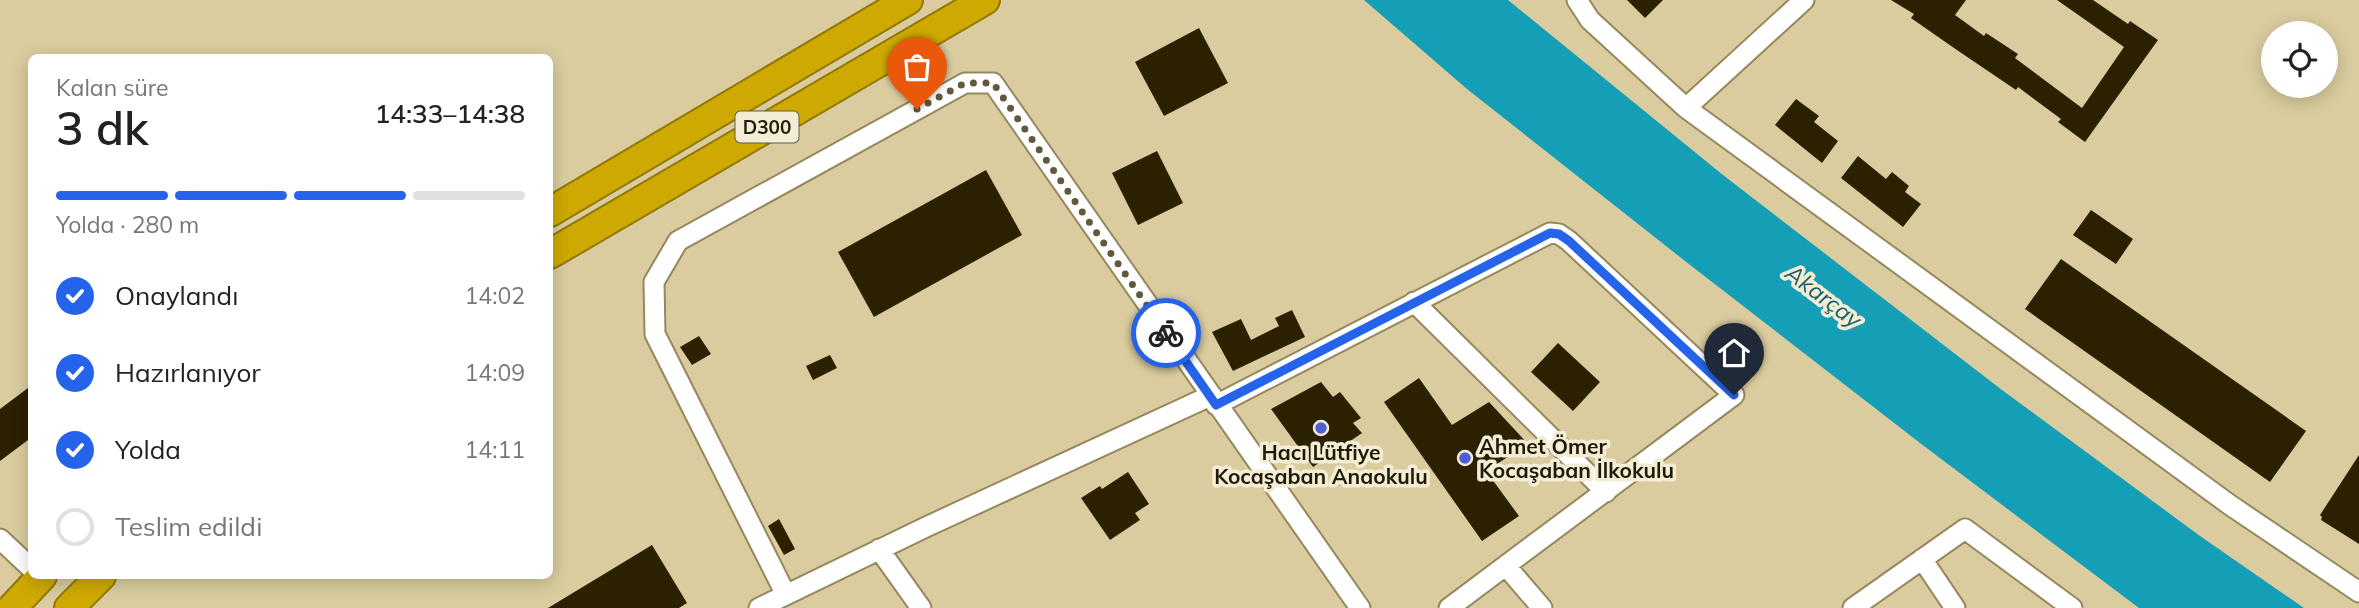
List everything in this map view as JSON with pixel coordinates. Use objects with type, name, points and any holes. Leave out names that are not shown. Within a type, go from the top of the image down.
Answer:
[{"type":"highway","name":"D300","points":[[553,210],[908,0]]},
{"type":"highway","name":"D300","points":[[553,252],[985,0]]},
{"type":"highway","points":[[12,608],[34,579]]},
{"type":"highway","points":[[72,607],[98,579]]},
{"type":"street","points":[[1577,0],[1590,20],[1686,108],[2230,505],[2359,592]]},
{"type":"street","points":[[1686,108],[1804,0]]},
{"type":"street","points":[[785,593],[655,334],[654,282],[678,241],[965,83],[993,83],[1360,608]]},
{"type":"street","points":[[759,608],[879,549],[1213,401],[1414,302],[1542,235],[1559,234],[1734,395],[1449,608]]},
{"type":"street","points":[[1414,302],[1606,492]]},
{"type":"street","points":[[1853,608],[1965,529],[2072,608]]},
{"type":"street","points":[[0,539],[28,565]]},
{"type":"street","points":[[879,549],[921,608]]},
{"type":"street","points":[[1922,559],[1955,608]]},
{"type":"street","points":[[1506,566],[1542,608]]},
{"type":"water","name":"Akarçay","points":[[1364,0],[1508,0],[1723,175],[2002,390],[2200,536],[2304,608],[2139,608],[1685,261],[1467,89]]},
{"type":"building","points":[[1627,0],[1663,0],[1645,18]]},
{"type":"building","points":[[1891,0],[1966,0],[1955,15],[1984,36],[1986,33],[2018,54],[2015,58],[2082,108],[2124,47],[2057,0],[2093,0],[2158,40],[2085,142],[2058,122],[2061,119],[2018,87],[2016,90],[1954,48],[1911,18],[1914,14]]},
{"type":"building","points":[[1199,28],[1228,83],[1164,116],[1135,62]]},
{"type":"building","points":[[1796,99],[1819,116],[1814,122],[1838,141],[1822,163],[1775,125]]},
{"type":"building","points":[[1157,151],[1183,203],[1138,225],[1112,173]]},
{"type":"building","points":[[1858,156],[1886,179],[1892,172],[1909,186],[1905,192],[1921,204],[1903,227],[1841,178]]},
{"type":"building","points":[[986,170],[1022,235],[874,317],[838,252]]},
{"type":"building","points":[[2091,210],[2133,239],[2116,264],[2073,235]]},
{"type":"building","points":[[2061,259],[2306,431],[2270,482],[2025,309]]},
{"type":"building","points":[[1292,310],[1305,337],[1233,371],[1212,332],[1241,319],[1251,340],[1279,326],[1275,318]]},
{"type":"building","points":[[699,336],[711,354],[692,365],[680,347]]},
{"type":"building","points":[[1558,343],[1600,382],[1573,411],[1531,372]]},
{"type":"building","points":[[830,355],[837,368],[813,380],[806,366]]},
{"type":"building","name":"Ahmet Ömer Kocaşaban İlkokulu","points":[[1419,378],[1452,425],[1489,402],[1528,444],[1486,471],[1519,516],[1482,541],[1384,402]]},
{"type":"building","name":"Hacı Lütfiye Kocaşaban Anaokulu","points":[[1321,382],[1333,397],[1340,392],[1361,418],[1353,423],[1362,433],[1313,467],[1271,409]]},
{"type":"building","points":[[28,388],[28,440],[0,461],[0,409]]},
{"type":"building","points":[[2359,455],[2359,544],[2321,520],[2320,515]]},
{"type":"building","points":[[1128,472],[1149,504],[1135,513],[1140,520],[1110,540],[1081,498],[1100,486],[1102,489]]},
{"type":"building","points":[[779,519],[795,549],[784,555],[768,526]]},
{"type":"building","points":[[652,545],[687,603],[679,608],[548,608]]},
{"type":"way so far","points":[[917,109],[965,83],[993,83],[1166,333]]},
{"type":"place","name":"Hacı Lütfiye Kocaşaban Anaokulu","points":[[1321,428]]},
{"type":"place","name":"Ahmet Ömer Kocaşaban İlkokulu","points":[[1465,458]]},
{"type":"route","points":[[1166,333],[1216,405],[1550,233],[1559,234],[1569,241],[1734,395]]}]
